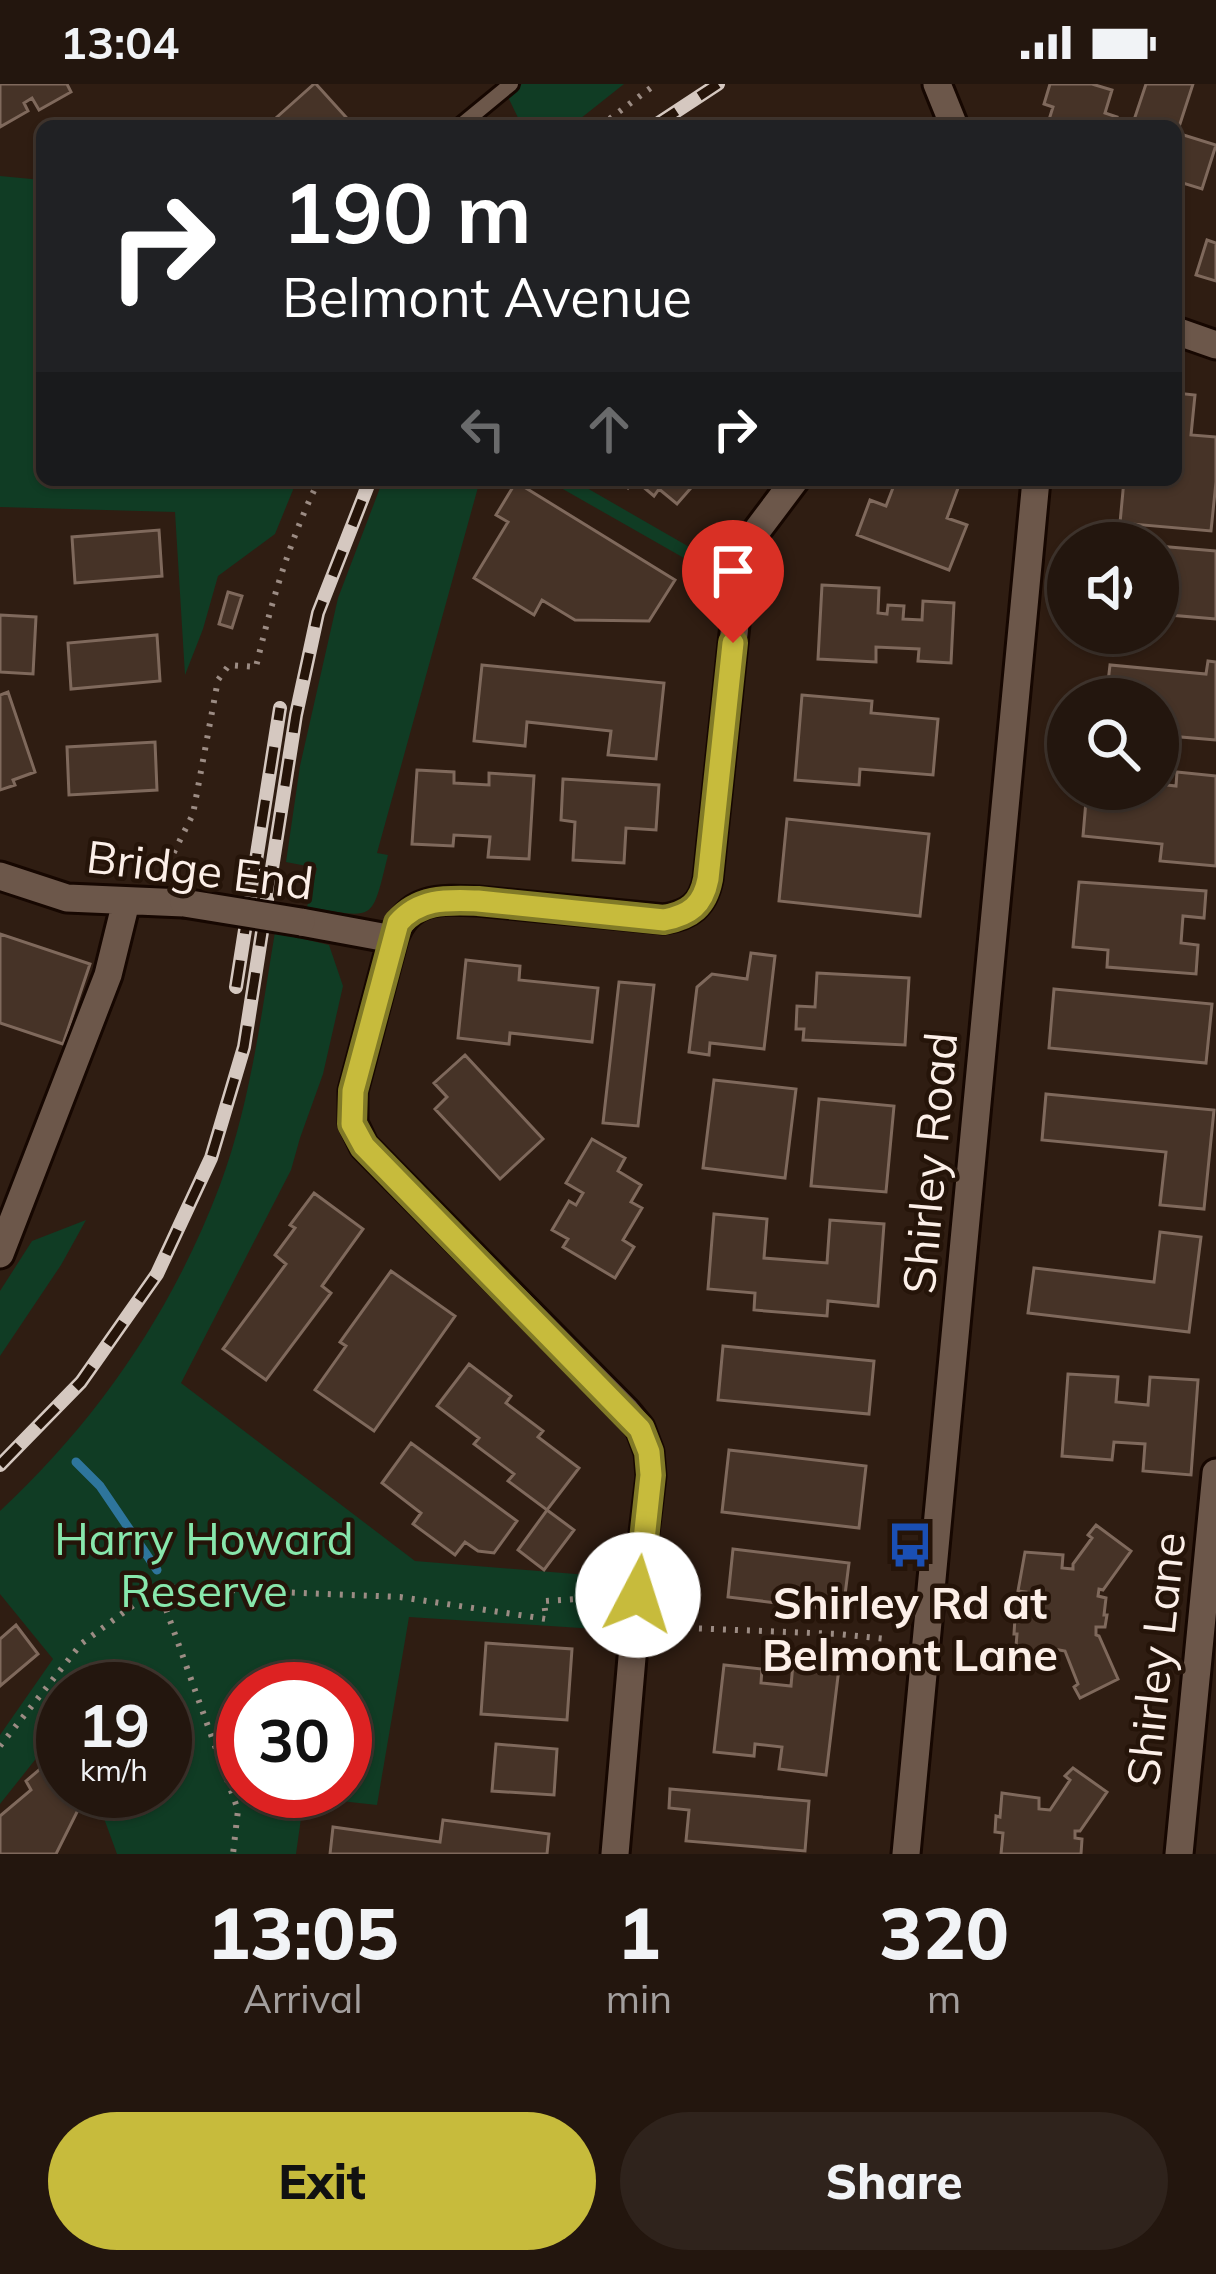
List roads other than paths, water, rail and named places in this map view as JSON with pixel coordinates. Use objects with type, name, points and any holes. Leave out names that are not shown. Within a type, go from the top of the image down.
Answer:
[{"type":"street","points":[[937,84],[952,120]]},
{"type":"street","points":[[1182,333],[1216,344]]},
{"type":"street","points":[[615,1854],[651,1475],[649,1452],[640,1429],[364,1146],[352,1124],[353,1091],[393,939],[407,913],[447,900],[664,920],[690,913],[700,904],[708,879],[742,549],[791,486]]},
{"type":"street","name":"Shirley Road","points":[[906,1854],[1035,486]]},
{"type":"street","name":"Bridge End","points":[[0,875],[67,898],[184,903],[393,939]]},
{"type":"street","points":[[0,1254],[8,1210],[139,902]]},
{"type":"street","name":"Shirley Lane","points":[[1179,1854],[1216,1473]]},
{"type":"lane","points":[[467,120],[511,84]]},
{"type":"waterway","points":[[76,1462],[100,1486],[157,1570]]},
{"type":"railway","points":[[663,120],[718,84]]},
{"type":"railway","points":[[0,1465],[81,1382],[157,1274],[211,1158],[244,1047],[296,715],[318,613],[368,486]]},
{"type":"railway","points":[[236,987],[280,708]]},
{"type":"place","name":"Shirley Rd at Belmont Lane","points":[[910,1545]]},
{"type":"park label","name":"Harry Howard Reserve","points":[[204,1565]]}]
